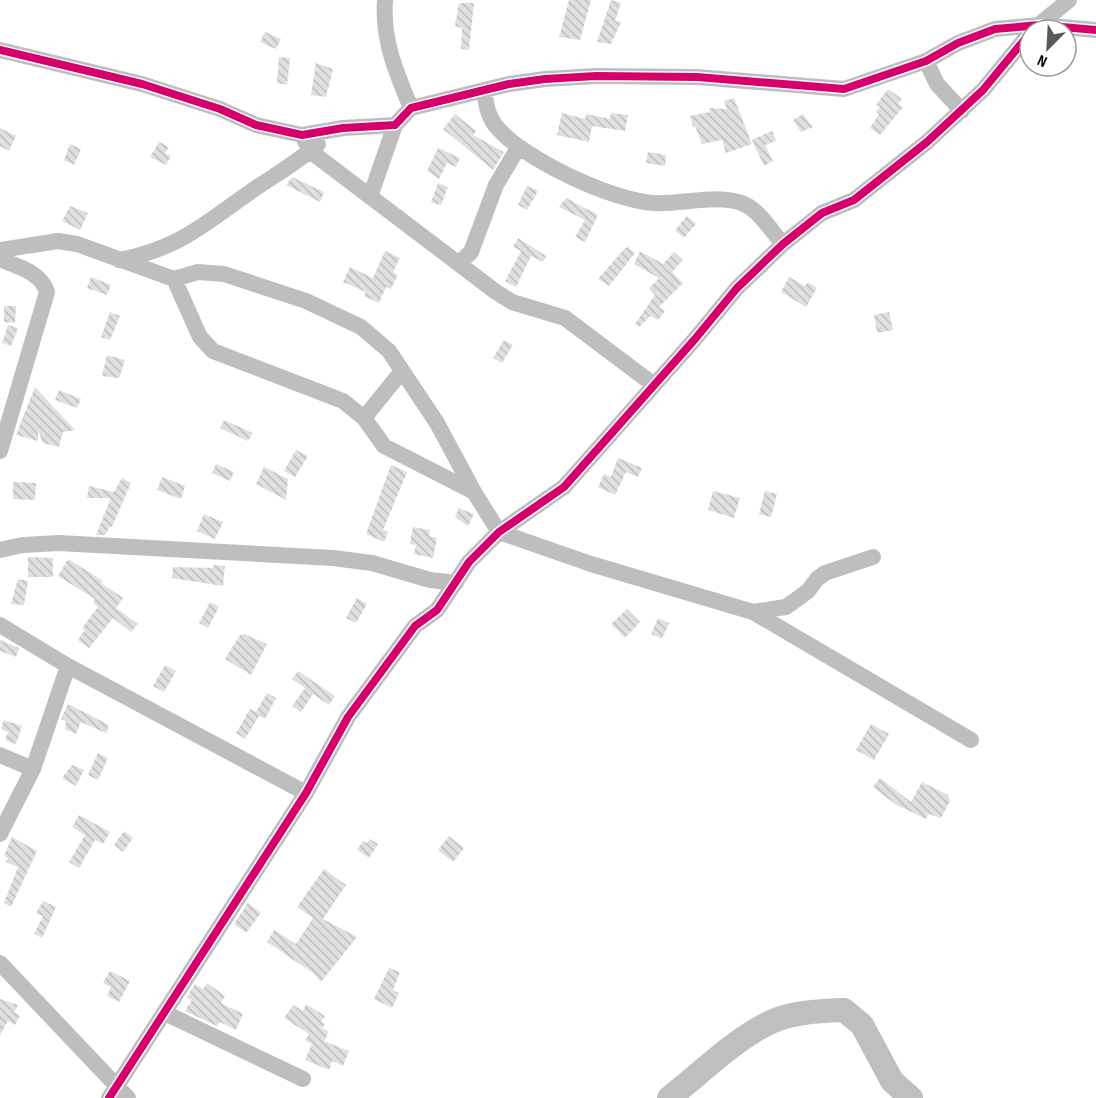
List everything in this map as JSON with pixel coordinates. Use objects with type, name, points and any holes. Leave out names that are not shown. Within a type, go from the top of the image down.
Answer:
[{"type":"street","points":[[385,0],[385,34],[390,58],[411,108]]},
{"type":"street","points":[[1048,18],[1069,0]]},
{"type":"street","points":[[370,197],[395,125],[411,108],[484,90],[545,79],[596,76],[733,79],[844,89],[926,61],[958,43],[995,29],[1018,29]]},
{"type":"street","points":[[1078,30],[1096,30]]},
{"type":"street","points":[[0,963],[117,1094],[239,893],[306,793],[348,717],[416,626],[437,610],[469,562],[499,532],[564,487],[737,288],[783,244],[822,213],[854,200],[927,142],[983,90],[1018,49]]},
{"type":"street","points":[[0,50],[142,84],[220,109],[256,125],[302,135],[395,125]]},
{"type":"street","points":[[926,61],[937,84],[962,111]]},
{"type":"street","points":[[484,90],[487,111],[493,123],[518,148],[563,172],[637,201],[684,203],[723,200],[745,204],[783,244]]},
{"type":"street","points":[[118,260],[151,254],[179,240],[310,151],[334,130]]},
{"type":"street","points":[[302,135],[310,151],[512,302],[565,318],[654,385]]},
{"type":"street","points":[[459,263],[471,252],[496,185],[518,148]]},
{"type":"street","points":[[0,250],[58,241],[78,244],[174,279],[198,272],[224,274],[306,301],[361,327],[389,351],[437,423],[474,492],[499,532],[591,564],[753,612],[971,740]]},
{"type":"street","points":[[0,258],[36,276],[44,282],[47,292],[0,451]]},
{"type":"street","points":[[174,279],[200,337],[213,351],[343,401],[364,418],[384,446],[474,492]]},
{"type":"street","points":[[364,418],[402,371]]},
{"type":"street","points":[[0,550],[23,545],[59,543],[135,545],[333,558],[372,563],[430,580],[456,583]]},
{"type":"street","points":[[753,612],[786,607],[800,599],[825,573],[873,557]]},
{"type":"street","points":[[0,625],[68,666],[306,793]]},
{"type":"street","points":[[0,834],[33,769],[68,666]]},
{"type":"street","points":[[0,755],[33,769]]},
{"type":"street","points":[[165,1013],[303,1079]]},
{"type":"building","points":[[569,0],[591,0],[580,40],[559,37]]},
{"type":"building","points":[[611,0],[621,3],[615,21],[621,22],[611,44],[597,42]]},
{"type":"building","points":[[459,3],[474,3],[469,50],[461,49],[462,28],[455,26]]},
{"type":"building","points":[[265,32],[281,39],[276,49],[260,42]]},
{"type":"building","points":[[279,57],[290,58],[287,85],[277,83]]},
{"type":"building","points":[[316,63],[333,69],[326,97],[311,95]]},
{"type":"building","points":[[888,89],[902,99],[898,104],[903,107],[880,135],[870,128],[879,114],[876,112],[880,107],[876,105]]},
{"type":"building","points":[[734,98],[752,144],[726,153],[722,140],[702,144],[690,116],[710,112],[709,108],[727,109],[724,101]]},
{"type":"building","points":[[562,113],[585,119],[586,114],[610,119],[611,113],[628,115],[625,131],[592,126],[589,142],[557,135]]},
{"type":"building","points":[[455,114],[476,131],[473,135],[504,152],[493,170],[443,129]]},
{"type":"building","points":[[803,114],[813,127],[801,132],[793,120]]},
{"type":"building","points":[[0,128],[16,136],[9,151],[0,146]]},
{"type":"building","points":[[772,131],[776,141],[765,145],[773,161],[764,166],[752,140]]},
{"type":"building","points":[[159,142],[169,147],[165,153],[171,156],[166,165],[150,157]]},
{"type":"building","points":[[70,144],[81,149],[74,165],[64,160]]},
{"type":"building","points":[[438,148],[460,158],[456,167],[447,163],[439,179],[427,171]]},
{"type":"building","points":[[648,152],[666,155],[665,166],[646,163]]},
{"type":"building","points":[[292,177],[324,192],[320,202],[286,185]]},
{"type":"building","points":[[438,183],[448,187],[441,205],[431,202]]},
{"type":"building","points":[[527,186],[538,191],[527,210],[518,205]]},
{"type":"building","points":[[566,198],[598,215],[585,242],[575,237],[585,220],[559,207]]},
{"type":"building","points":[[70,206],[88,213],[80,230],[62,221]]},
{"type":"building","points":[[687,216],[696,224],[684,238],[675,230]]},
{"type":"building","points":[[518,238],[546,256],[543,262],[531,256],[516,287],[505,281],[521,251],[513,247]]},
{"type":"building","points":[[628,247],[635,253],[609,286],[598,279],[625,248]]},
{"type":"building","points":[[385,251],[400,258],[393,272],[398,275],[391,289],[386,287],[379,303],[364,296],[366,292],[343,282],[350,267],[373,278]]},
{"type":"building","points":[[640,251],[663,264],[674,252],[683,260],[672,272],[683,283],[659,307],[665,311],[658,320],[650,316],[639,327],[635,324],[655,295],[649,288],[659,278],[634,264]]},
{"type":"building","points":[[91,277],[111,285],[107,295],[87,288]]},
{"type":"building","points":[[789,277],[805,286],[808,282],[817,288],[806,307],[781,292]]},
{"type":"building","points":[[4,306],[16,306],[15,323],[4,322]]},
{"type":"building","points":[[110,312],[120,316],[110,340],[101,337]]},
{"type":"building","points":[[889,312],[893,330],[877,333],[874,315]]},
{"type":"building","points":[[8,325],[18,328],[11,346],[2,343]]},
{"type":"building","points":[[504,340],[513,345],[502,363],[493,358]]},
{"type":"building","points":[[107,355],[125,360],[119,378],[102,376]]},
{"type":"building","points":[[35,387],[75,430],[63,432],[59,447],[43,443],[38,430],[38,441],[16,435]]},
{"type":"building","points":[[59,390],[81,399],[77,408],[55,400]]},
{"type":"building","points":[[224,420],[253,433],[248,441],[220,428]]},
{"type":"building","points":[[296,450],[308,456],[295,477],[284,471]]},
{"type":"building","points":[[618,458],[642,468],[638,477],[626,472],[615,495],[598,487],[604,474],[611,477]]},
{"type":"building","points":[[216,464],[234,472],[230,481],[212,473]]},
{"type":"building","points":[[391,465],[407,472],[383,530],[388,532],[384,542],[366,534]]},
{"type":"building","points":[[264,467],[288,479],[286,500],[256,484]]},
{"type":"building","points":[[162,477],[185,486],[181,499],[157,490]]},
{"type":"building","points":[[122,478],[131,483],[112,527],[110,526],[105,535],[96,535],[111,498],[87,498],[89,486],[114,492]]},
{"type":"building","points":[[13,482],[36,483],[35,500],[13,499]]},
{"type":"building","points":[[713,491],[740,498],[734,518],[708,510]]},
{"type":"building","points":[[765,491],[777,494],[771,517],[759,514]]},
{"type":"building","points":[[459,508],[474,514],[468,526],[455,517]]},
{"type":"building","points":[[204,514],[223,522],[215,539],[197,531]]},
{"type":"building","points":[[413,527],[430,530],[429,536],[437,538],[433,558],[414,554],[416,545],[410,544]]},
{"type":"building","points":[[28,557],[53,558],[53,577],[28,577]]},
{"type":"building","points":[[68,559],[103,581],[101,583],[123,598],[116,608],[138,624],[131,632],[113,618],[89,648],[78,640],[85,630],[82,628],[98,607],[93,602],[95,599],[58,576]]},
{"type":"building","points":[[214,565],[225,566],[223,586],[172,578],[173,567],[213,568]]},
{"type":"building","points":[[18,579],[28,581],[24,605],[11,604]]},
{"type":"building","points":[[357,598],[367,604],[356,623],[346,618]]},
{"type":"building","points":[[210,602],[219,607],[208,628],[199,623]]},
{"type":"building","points":[[627,609],[640,622],[625,638],[611,624]]},
{"type":"building","points":[[658,618],[669,623],[662,639],[651,634]]},
{"type":"building","points":[[244,634],[267,644],[251,675],[225,659],[240,635]]},
{"type":"building","points":[[0,640],[19,648],[16,657],[0,651]]},
{"type":"building","points":[[165,665],[176,671],[164,692],[153,686]]},
{"type":"building","points":[[298,671],[335,696],[329,705],[313,694],[301,712],[292,706],[305,688],[292,679]]},
{"type":"building","points":[[267,693],[276,698],[265,719],[259,716],[245,739],[236,733],[250,709],[256,712]]},
{"type":"building","points":[[68,704],[109,725],[106,733],[81,722],[76,734],[65,729],[66,721],[61,719]]},
{"type":"building","points":[[4,720],[22,726],[16,744],[5,740],[8,732],[1,729]]},
{"type":"building","points":[[871,724],[889,734],[874,760],[856,750]]},
{"type":"building","points":[[98,753],[108,758],[98,780],[88,775]]},
{"type":"building","points":[[72,765],[84,770],[76,786],[62,778]]},
{"type":"building","points":[[880,778],[911,802],[922,782],[948,795],[950,801],[941,818],[928,814],[926,819],[895,804],[873,787]]},
{"type":"building","points":[[79,815],[110,832],[103,844],[95,840],[79,868],[69,862],[85,835],[72,827]]},
{"type":"building","points":[[124,831],[133,838],[123,852],[114,845]]},
{"type":"building","points":[[449,836],[464,848],[453,862],[438,850]]},
{"type":"building","points":[[12,837],[37,851],[11,907],[4,903],[18,867],[6,862],[8,858],[4,856]]},
{"type":"building","points":[[370,839],[378,844],[369,858],[357,850],[363,841],[367,843]]},
{"type":"building","points":[[324,869],[346,885],[323,919],[357,937],[321,982],[313,973],[267,942],[274,930],[296,944],[313,918],[297,907]]},
{"type":"building","points":[[43,901],[56,907],[42,938],[34,934],[43,916],[36,913]]},
{"type":"building","points":[[248,903],[261,913],[246,933],[234,924]]},
{"type":"building","points":[[389,968],[400,972],[393,990],[399,993],[392,1008],[374,999]]},
{"type":"building","points":[[110,971],[130,981],[119,1002],[107,996],[111,987],[103,983]]},
{"type":"building","points":[[207,983],[225,996],[221,1003],[243,1014],[236,1030],[220,1022],[217,1026],[185,1011],[192,1000],[187,997],[195,984],[203,989]]},
{"type":"building","points":[[0,999],[18,1005],[14,1012],[20,1016],[15,1025],[8,1021],[0,1035]]},
{"type":"building","points":[[306,1004],[325,1016],[321,1022],[325,1024],[322,1028],[329,1032],[324,1041],[349,1051],[343,1066],[332,1061],[329,1070],[305,1060],[312,1044],[305,1040],[309,1034],[284,1018],[293,1005],[303,1011]]},
{"type":"waterway","points":[[669,1098],[745,1037],[771,1022],[797,1014],[844,1010],[862,1025],[892,1081],[911,1098]]},
{"type":"cycle path","points":[[0,50],[142,84],[220,109],[256,125],[302,135],[343,128],[395,125],[411,108],[509,84],[545,79],[596,76],[697,77],[844,89],[926,61],[958,43],[995,29],[1040,25],[1096,30]]},
{"type":"cycle path","points":[[109,1098],[306,793],[348,717],[415,626],[437,610],[469,562],[499,532],[564,487],[737,288],[783,244],[822,213],[854,200],[927,142],[983,90],[1018,48]]}]
